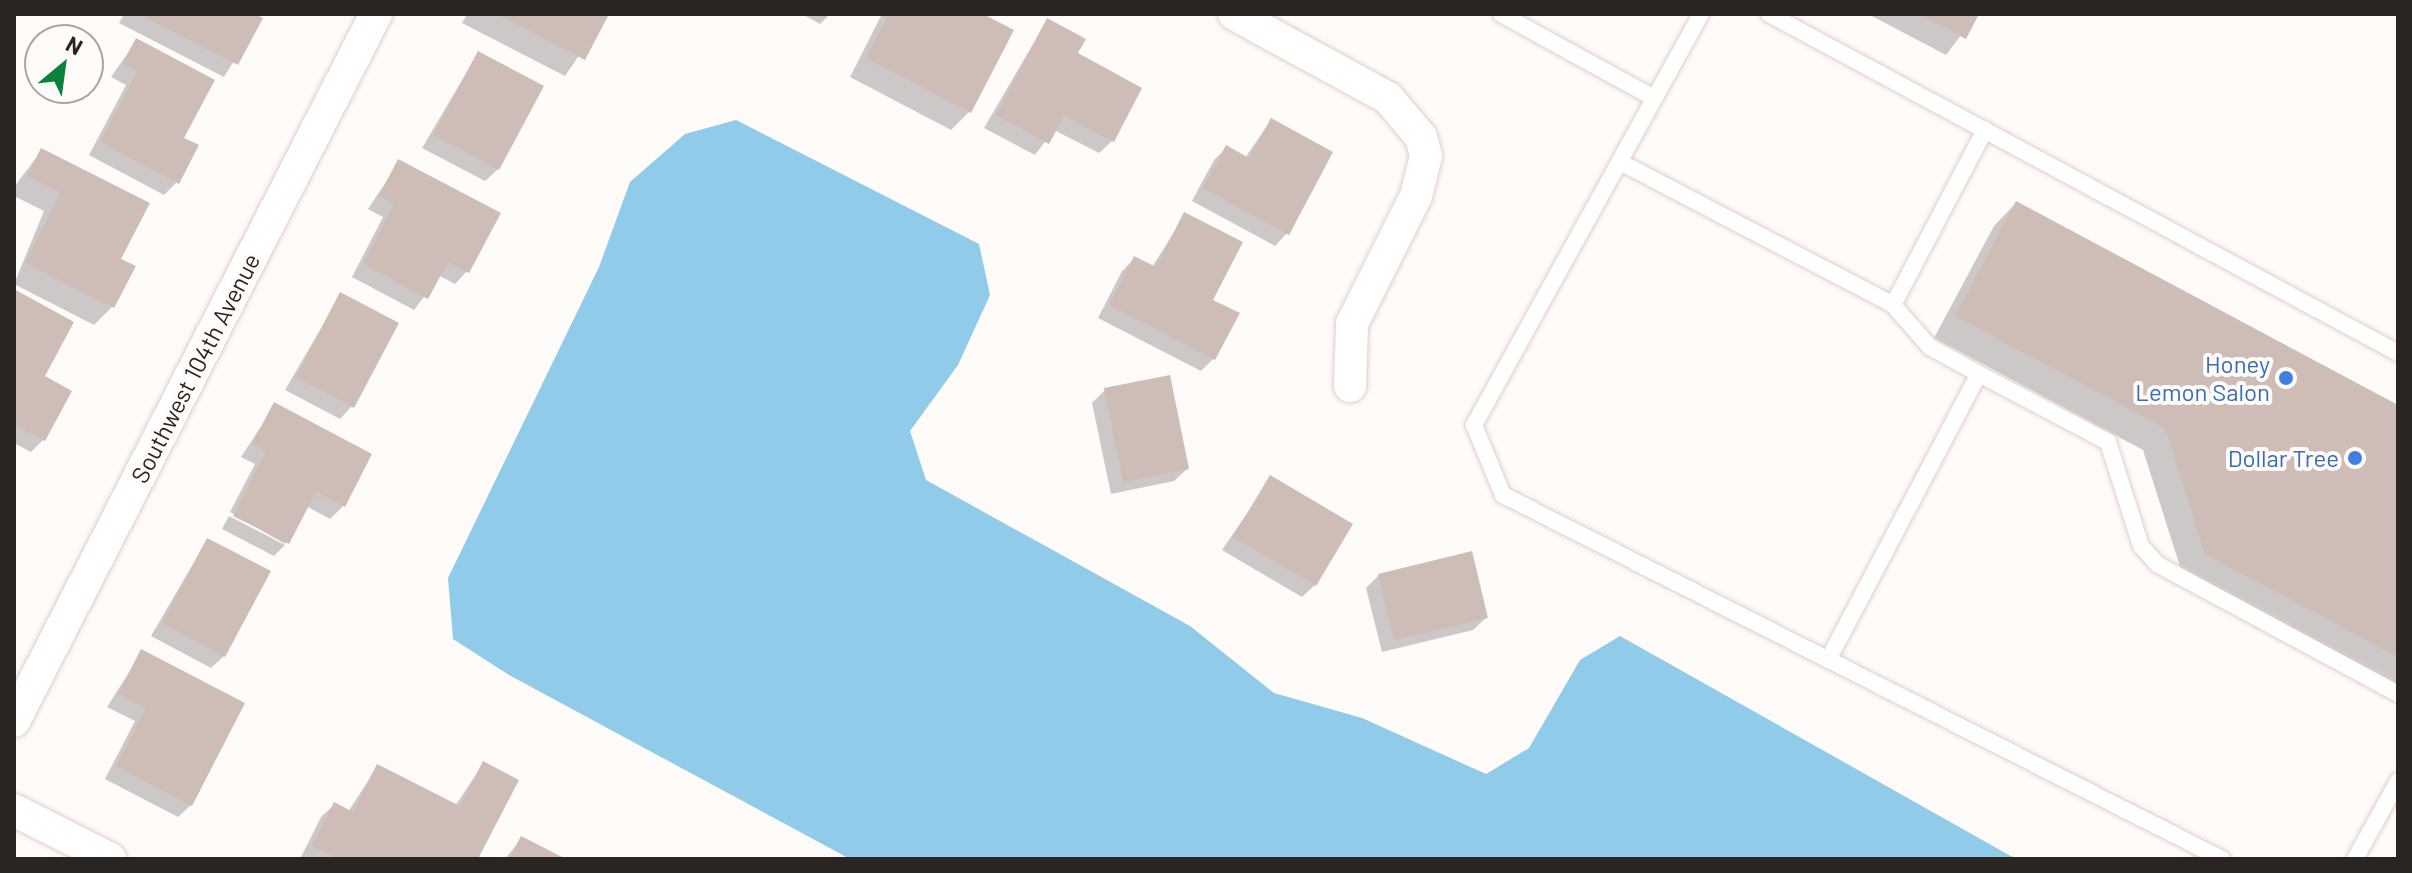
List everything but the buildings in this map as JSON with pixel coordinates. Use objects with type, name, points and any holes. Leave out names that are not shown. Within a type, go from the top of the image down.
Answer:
[{"type":"street","name":"Southwest 104th Avenue","points":[[14,721],[376,14]]},
{"type":"street","points":[[1234,14],[1388,98],[1421,137],[1426,156],[1416,196],[1352,324],[1350,386]]},
{"type":"street","points":[[14,810],[110,859]]},
{"type":"lane","points":[[1501,14],[1654,98]]},
{"type":"lane","points":[[1701,14],[1474,425],[1503,495],[2222,859]]},
{"type":"lane","points":[[1769,14],[2398,353]]},
{"type":"lane","points":[[1893,305],[1985,130]]},
{"type":"lane","points":[[1620,162],[1893,305],[1930,347],[2108,442],[2141,546],[2157,564],[2398,694]]},
{"type":"lane","points":[[1828,660],[1979,374]]},
{"type":"lane","points":[[2355,859],[2398,781]]},
{"type":"water","points":[[736,120],[979,244],[990,295],[958,365],[910,431],[926,480],[1190,626],[1274,693],[1362,718],[1486,774],[1529,748],[1580,660],[1620,636],[2016,859],[850,859],[509,675],[453,639],[448,578],[599,267],[630,182],[685,134]]},
{"type":"place","name":"Honey Lemon Salon","points":[[2286,378]]},
{"type":"place","name":"Dollar Tree","points":[[2355,458]]}]
